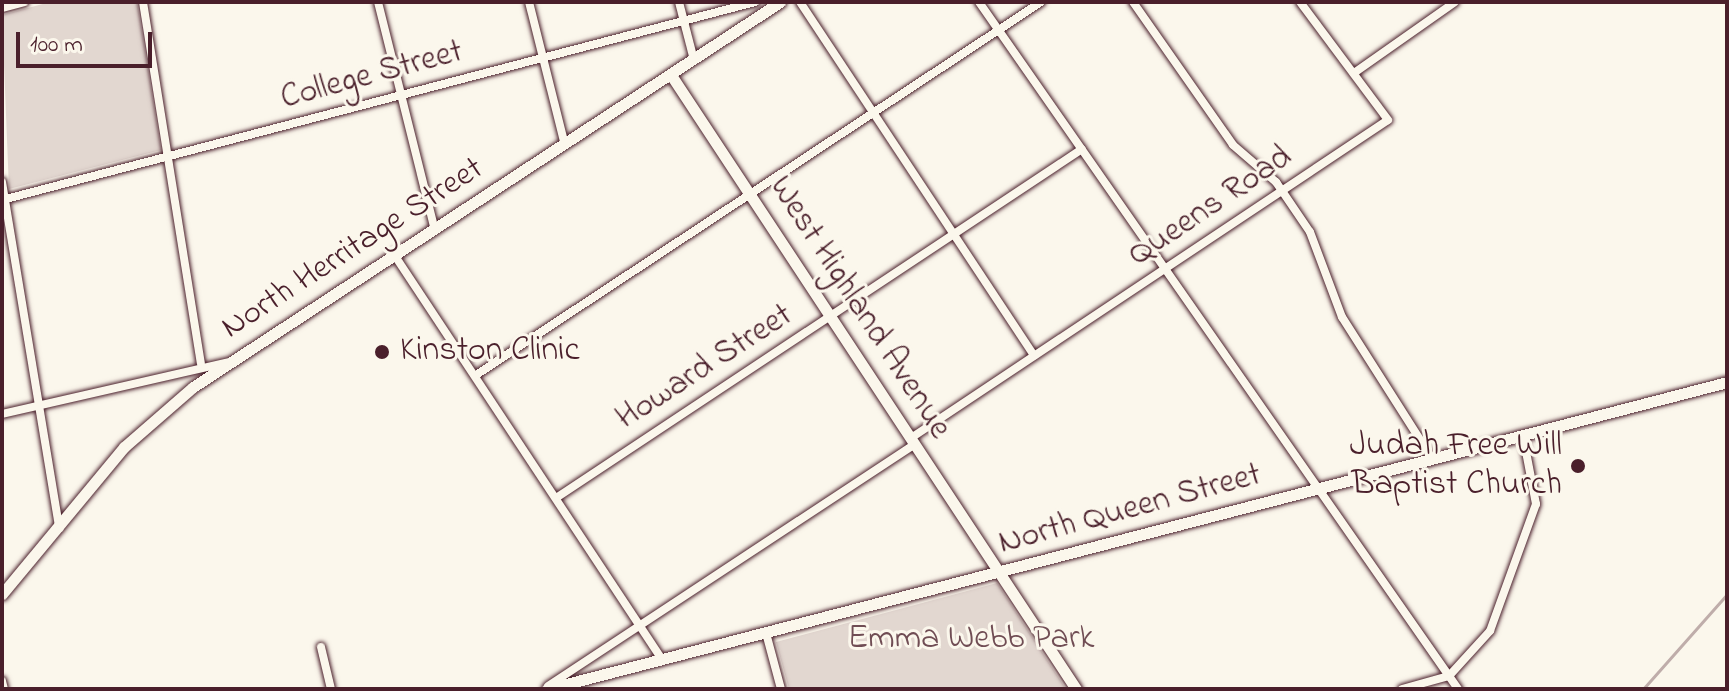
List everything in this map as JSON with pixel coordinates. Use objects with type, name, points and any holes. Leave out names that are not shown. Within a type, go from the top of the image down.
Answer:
[{"type":"street","points":[[2,8],[24,2]]},
{"type":"street","points":[[143,2],[201,363]]},
{"type":"street","points":[[378,2],[435,230]]},
{"type":"street","points":[[529,2],[565,145]]},
{"type":"street","points":[[679,2],[694,60]]},
{"type":"street","name":"College Street","points":[[3,200],[755,2]]},
{"type":"street","name":"North Herritage Street","points":[[2,594],[145,425],[230,362],[780,2]]},
{"type":"street","points":[[800,2],[1034,356]]},
{"type":"street","points":[[979,2],[1458,689]]},
{"type":"street","points":[[476,375],[1041,2]]},
{"type":"street","points":[[1133,2],[1233,145],[1283,192],[1310,232],[1342,317],[1433,460]]},
{"type":"street","points":[[1300,2],[1354,73],[1452,3]]},
{"type":"street","name":"Queens Road","points":[[546,689],[1034,356],[1388,120],[1354,73]]},
{"type":"street","name":"West Highland Avenue","points":[[671,75],[1076,689]]},
{"type":"street","name":"Howard Street","points":[[556,498],[1082,149]]},
{"type":"street","points":[[2,182],[36,404],[60,529]]},
{"type":"street","points":[[395,256],[662,660]]},
{"type":"street","points":[[2,414],[201,363],[230,362]]},
{"type":"street","name":"North Queen Street","points":[[546,689],[1727,382]]},
{"type":"street","points":[[1402,689],[1449,676],[1490,631],[1534,512],[1523,436]]},
{"type":"street","points":[[766,633],[781,689]]},
{"type":"street","points":[[321,647],[331,689]]},
{"type":"street","points":[[2,681],[4,689]]},
{"type":"green space","points":[[50,2],[137,2],[161,150],[9,189],[2,15]]},
{"type":"green space","name":"Emma Webb Park","points":[[997,583],[1066,689],[789,689],[776,642]]},
{"type":"waterway","points":[[1643,689],[1727,594]]},
{"type":"place","name":"Kinston Clinic","points":[[382,352]]},
{"type":"place","name":"Judah Free Will Baptist Church","points":[[1578,466]]}]
